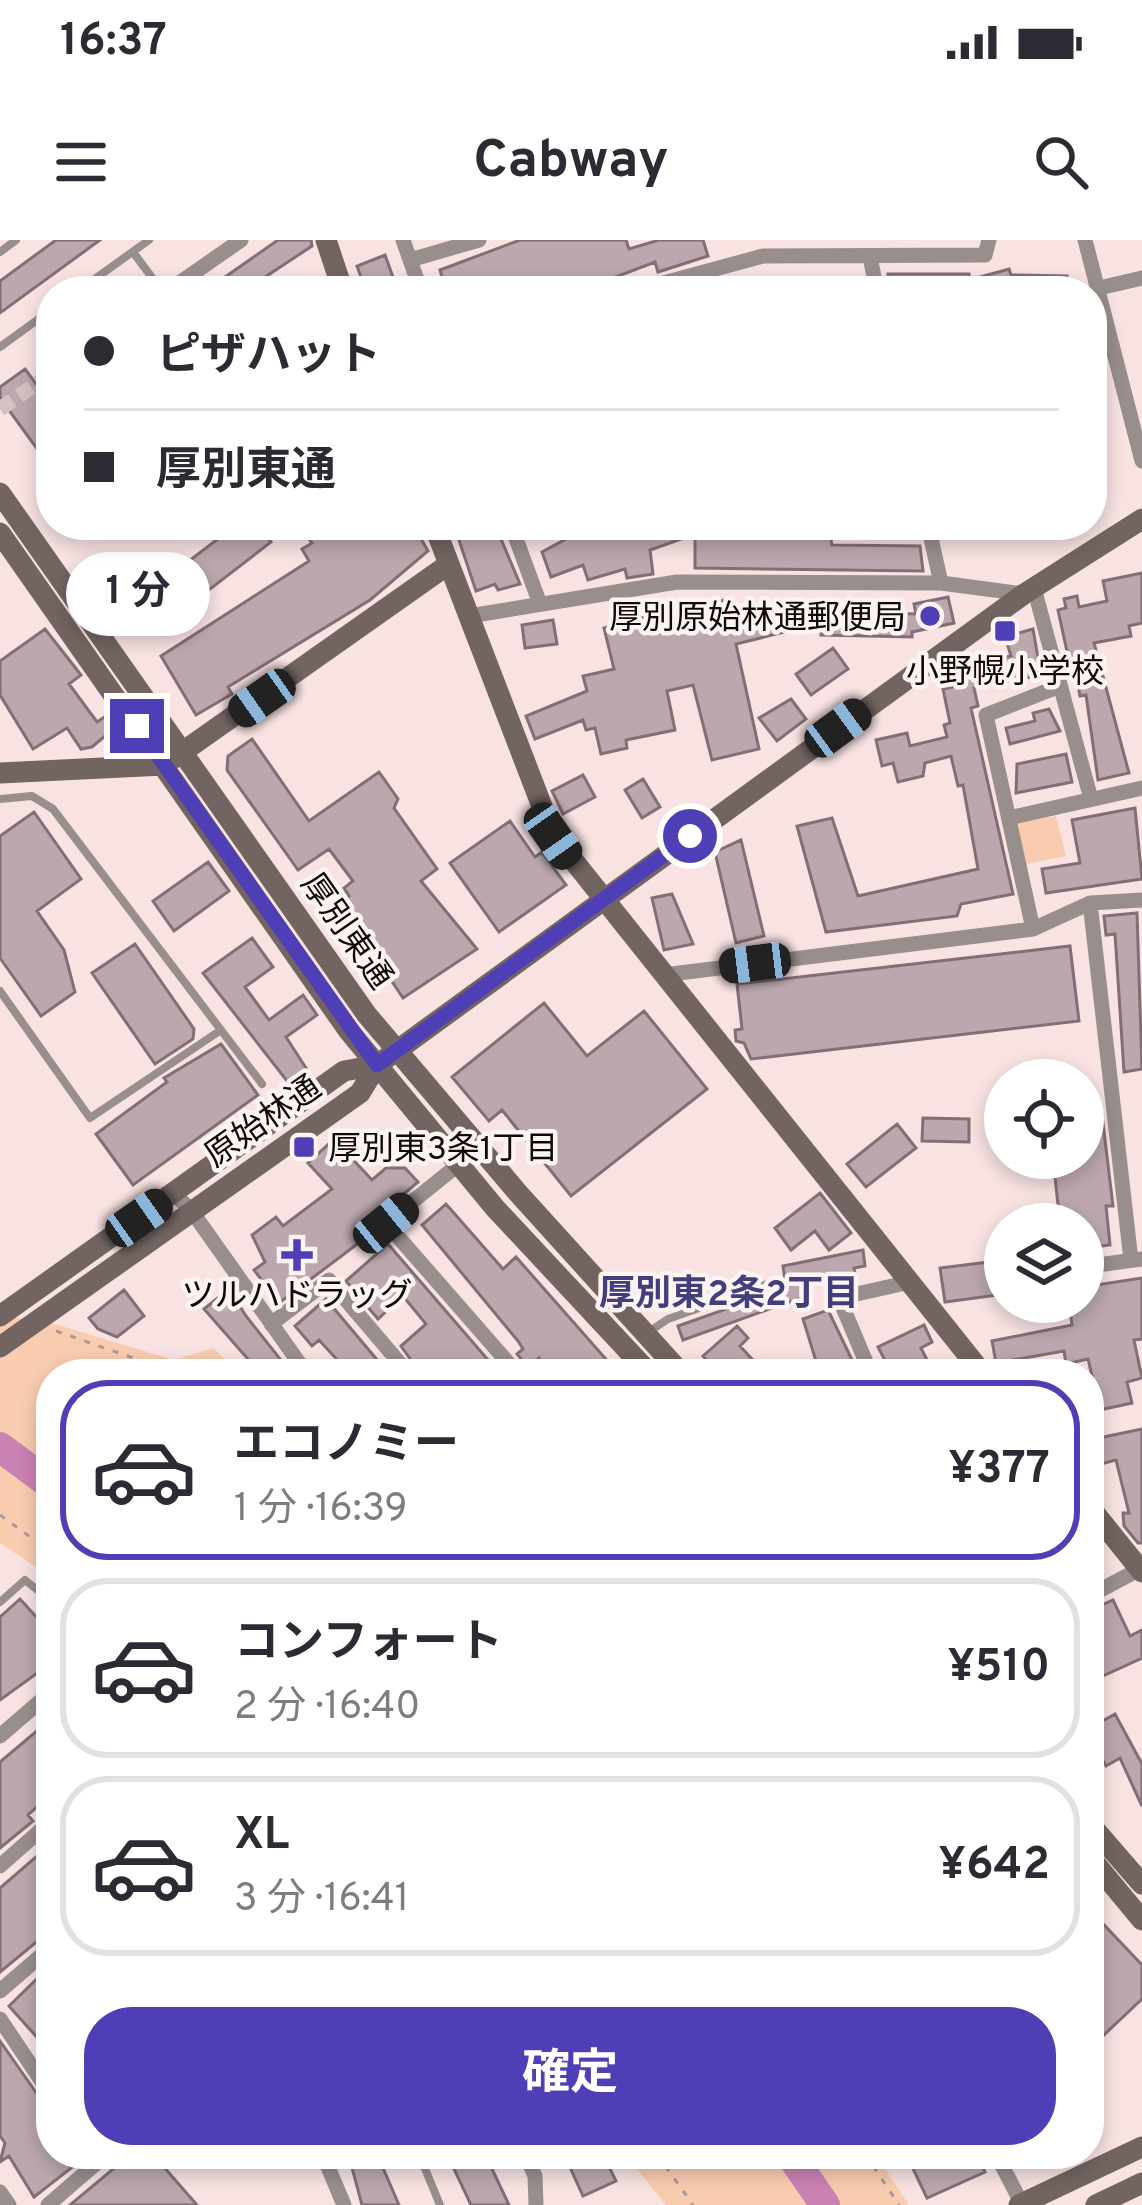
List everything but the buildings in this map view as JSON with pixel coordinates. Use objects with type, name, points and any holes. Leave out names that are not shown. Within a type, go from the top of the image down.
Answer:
[{"type":"street","points":[[187,276],[241,240]]},
{"type":"street","points":[[326,240],[338,276]]},
{"type":"street","points":[[403,240],[416,276]]},
{"type":"street","points":[[410,260],[479,240]]},
{"type":"street","points":[[708,276],[760,248],[870,257],[985,256],[989,240]]},
{"type":"street","points":[[1085,240],[1096,276]]},
{"type":"street","points":[[870,257],[874,276]]},
{"type":"street","points":[[1107,286],[1142,278]]},
{"type":"street","points":[[1107,320],[1142,461]]},
{"type":"street","name":"厚別東通","points":[[0,493],[397,1051],[668,1359]]},
{"type":"street","name":"原始林通","points":[[0,1346],[360,1093],[377,1065],[602,899],[1029,591],[1142,519]]},
{"type":"street","name":"厚別東通","points":[[0,533],[377,1065],[459,1164],[636,1359]]},
{"type":"street","points":[[440,540],[553,836],[971,1359]]},
{"type":"street","points":[[517,540],[540,604]]},
{"type":"street","points":[[931,540],[941,583]]},
{"type":"street","points":[[0,773],[164,765],[449,565]]},
{"type":"street","points":[[469,616],[677,582],[941,583],[1029,591],[1091,799]]},
{"type":"street","points":[[1033,928],[986,715],[1060,686]]},
{"type":"street","points":[[1009,818],[1142,788]]},
{"type":"street","points":[[663,975],[1033,928],[1090,903],[1142,900]]},
{"type":"street","points":[[1090,903],[1137,1260],[1104,1264]]},
{"type":"street","name":"原始林通","points":[[1,1314],[344,1071],[377,1065]]},
{"type":"street","points":[[459,1164],[386,1223],[498,1359]]},
{"type":"street","points":[[173,1193],[191,1210],[296,1359]]},
{"type":"street","points":[[271,1324],[329,1280],[396,1359]]},
{"type":"street","points":[[865,1359],[839,1298],[910,1282]]},
{"type":"street","points":[[1,1314],[21,1332]]},
{"type":"street","points":[[1104,1526],[1141,1571],[1104,1589]]},
{"type":"street","points":[[0,1736],[36,1705]]},
{"type":"street","points":[[0,1866],[36,1834]]},
{"type":"street","points":[[1104,1840],[1142,1884]]},
{"type":"street","points":[[1104,1874],[1142,1920]]},
{"type":"street","points":[[0,1990],[36,1960]]},
{"type":"street","points":[[0,2019],[36,2068]]},
{"type":"street","points":[[1104,2165],[1142,2147]]},
{"type":"street","points":[[48,2205],[86,2169]]},
{"type":"street","points":[[329,2169],[344,2205]]},
{"type":"street","points":[[532,2169],[536,2205]]},
{"type":"street","points":[[1003,2169],[1020,2204],[1095,2169]]},
{"type":"street","points":[[1096,2205],[1142,2183]]},
{"type":"street","points":[[0,2192],[9,2205]]},
{"type":"lane","points":[[0,252],[16,240]]},
{"type":"lane","points":[[99,276],[149,240]]},
{"type":"lane","points":[[133,252],[153,276]]},
{"type":"lane","points":[[0,346],[36,321]]},
{"type":"lane","points":[[0,799],[32,796],[53,809],[262,1084]]},
{"type":"lane","points":[[0,991],[90,1118],[221,1030]]},
{"type":"lane","points":[[646,1334],[668,1318],[767,1284]]},
{"type":"lane","points":[[0,1602],[25,1580],[36,1588]]},
{"type":"lane","points":[[424,2169],[440,2205]]},
{"type":"path","points":[[50,1329],[136,1359]]},
{"type":"path","points":[[0,1516],[36,1541]]},
{"type":"path","points":[[667,2169],[693,2205]]},
{"type":"path","points":[[875,2169],[899,2205]]},
{"type":"shaded area","points":[[1056,816],[1066,856],[1026,864],[1017,823]]},
{"type":"shaded area","points":[[0,1315],[58,1325],[171,1359],[36,1359],[36,1567],[0,1543]]},
{"type":"shaded area","points":[[214,1348],[224,1359],[177,1359]]},
{"type":"shaded area","points":[[637,2169],[885,2169],[909,2205],[666,2205]]},
{"type":"waterway","points":[[0,1447],[36,1474]]},
{"type":"waterway","points":[[800,2169],[825,2205]]},
{"type":"tunnel","points":[[0,409],[36,384]]},
{"type":"place","name":"厚別原始林通郵便局","points":[[930,616]]},
{"type":"place","name":"小野幌小学校","points":[[1005,631]]},
{"type":"place","name":"厚別東3条1丁目","points":[[304,1147]]},
{"type":"place","name":"ツルハドラッグ","points":[[297,1255]]},
{"type":"district","name":"厚別東2条2丁目","points":[[729,1292]]},
{"type":"route","points":[[137,726],[377,1065],[690,836]]}]
